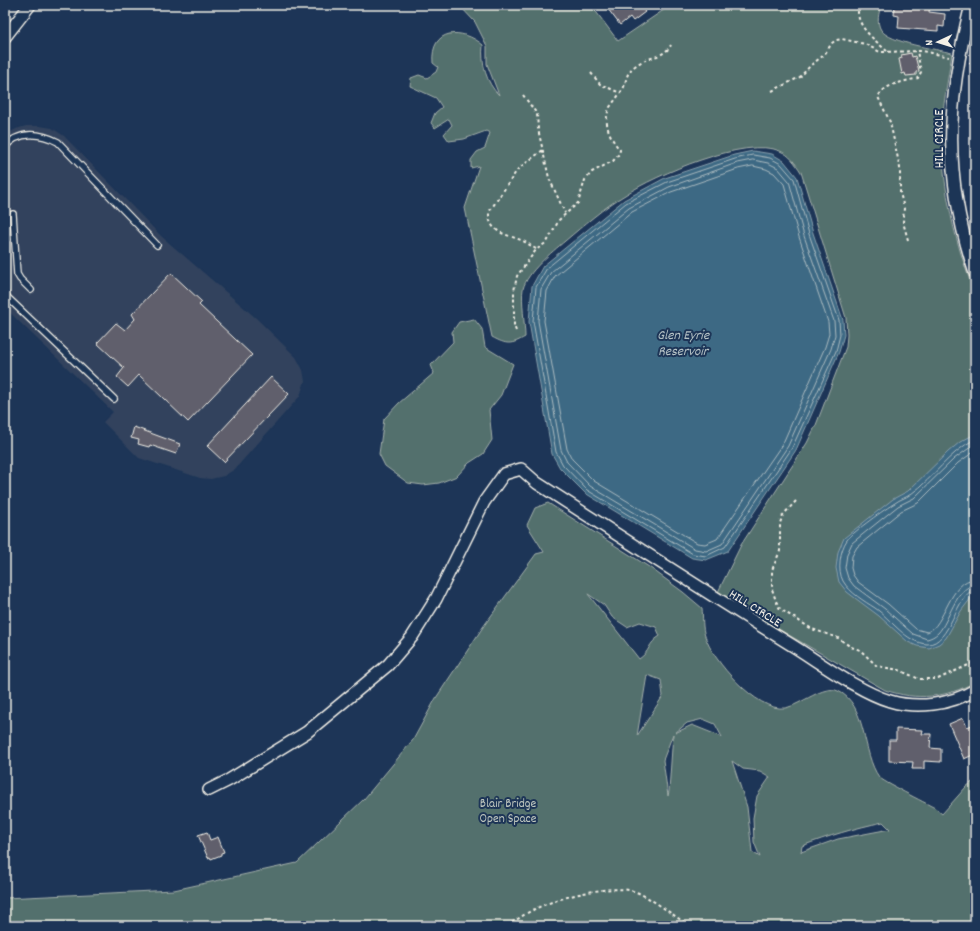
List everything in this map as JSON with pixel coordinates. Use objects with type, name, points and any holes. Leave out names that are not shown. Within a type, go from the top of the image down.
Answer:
[{"type":"street","points":[[5,37],[30,5]]},
{"type":"street","name":"HILL CIRCLE","points":[[971,5],[958,59],[952,107],[952,174],[960,225],[975,273]]},
{"type":"street","name":"HILL CIRCLE","points":[[209,790],[229,780],[307,732],[388,666],[412,637],[436,599],[484,502],[504,474],[520,470],[537,483],[733,609],[877,696],[905,704],[934,704],[953,700],[975,690]]},
{"type":"lane","points":[[5,147],[8,143],[21,136],[33,134],[46,136],[58,142],[157,245]]},
{"type":"lane","points":[[13,214],[17,274],[31,290]]},
{"type":"lane","points":[[5,293],[8,298],[114,399]]},
{"type":"path","points":[[859,5],[858,17],[863,28],[888,52]]},
{"type":"path","points":[[772,91],[800,77],[811,65],[824,55],[832,43],[836,40],[842,39],[866,44],[880,52],[897,53],[909,50],[917,51],[975,64]]},
{"type":"path","points":[[516,331],[514,326],[514,291],[517,276],[536,250],[547,242],[559,220],[565,213],[578,203],[585,180],[592,172],[614,161],[619,154],[620,150],[611,140],[607,128],[607,117],[610,108],[620,93],[627,72],[636,64],[663,55],[671,45]]},
{"type":"path","points":[[908,240],[903,222],[904,208],[900,193],[900,168],[890,122],[878,97],[881,90],[887,86],[918,78],[921,72],[917,51]]},
{"type":"path","points":[[591,73],[600,84],[620,93]]},
{"type":"path","points":[[523,95],[537,114],[549,178],[565,213]]},
{"type":"path","points":[[536,250],[525,242],[499,233],[489,220],[489,212],[518,169],[543,150]]},
{"type":"path","points":[[796,501],[783,515],[780,523],[780,551],[772,570],[772,589],[780,608],[812,629],[838,638],[851,647],[860,650],[877,666],[898,670],[919,679],[938,679],[975,662]]},
{"type":"path","points":[[506,926],[534,910],[555,902],[604,890],[624,890],[634,892],[647,898],[690,926]]},
{"type":"path","points":[[968,926],[975,922]]},
{"type":"shaded area","points":[[26,126],[52,128],[64,136],[161,236],[256,318],[296,357],[303,370],[305,381],[300,396],[235,469],[224,476],[211,479],[200,478],[139,458],[103,422],[113,412],[5,308],[5,135]]},
{"type":"green space","points":[[459,5],[591,5],[618,41],[671,5],[881,5],[878,18],[879,27],[886,35],[903,42],[952,53],[942,124],[944,175],[951,216],[961,255],[975,294],[975,682],[953,692],[920,697],[908,696],[885,690],[743,609],[718,592],[741,545],[807,443],[816,425],[846,347],[846,318],[801,172],[787,155],[780,151],[765,148],[746,149],[724,153],[678,168],[625,195],[601,211],[541,263],[529,276],[523,289],[525,337],[516,342],[505,343],[492,337],[465,208],[479,166],[471,168],[471,160],[477,152],[485,148],[490,133],[486,131],[464,139],[449,141],[444,134],[452,125],[449,119],[435,128],[431,123],[435,113],[442,107],[436,98],[410,86],[411,78],[419,75],[427,78],[436,72],[438,67],[433,63],[433,51],[437,43],[442,37],[449,34],[457,34],[466,35],[483,45],[485,72],[494,90],[499,95],[487,64],[487,46],[475,22]]},
{"type":"green space","points":[[474,319],[482,329],[485,347],[513,364],[501,395],[489,410],[492,440],[483,454],[469,463],[457,476],[439,483],[423,485],[408,483],[385,466],[379,454],[384,419],[399,403],[434,373],[431,365],[453,342],[452,332],[459,322]]},
{"type":"green space","name":"Blair Bridge Open Space","points":[[548,503],[649,567],[702,608],[704,633],[709,646],[726,670],[737,682],[762,702],[774,707],[785,708],[826,690],[838,691],[847,697],[859,718],[874,767],[879,777],[887,783],[935,808],[942,814],[966,787],[975,780],[975,926],[5,926],[5,898],[174,890],[297,863],[364,799],[413,740],[436,698],[483,627],[536,554],[544,552],[527,525],[535,508]],"holes":[[[588,594],[604,605],[612,617],[627,627],[640,622],[656,627],[660,636],[639,659]],[[647,675],[661,680],[663,696],[637,736]],[[703,719],[715,724],[722,737],[692,725],[675,733],[687,723]],[[673,734],[668,796],[663,760]],[[732,761],[743,769],[760,771],[770,777],[757,796],[753,818],[754,842],[760,857],[752,852],[747,807]],[[883,822],[890,829],[838,839],[801,852],[802,846]]]},
{"type":"water","name":"Glen Eyrie Reservoir","points":[[753,151],[772,154],[784,161],[797,177],[813,233],[843,320],[844,335],[839,352],[796,450],[728,551],[706,560],[692,558],[585,493],[560,468],[552,454],[529,322],[532,286],[543,266],[624,200],[665,178],[734,155]]},
{"type":"water","points":[[975,434],[975,593],[961,611],[946,638],[939,644],[929,648],[917,646],[908,642],[879,616],[847,592],[839,582],[836,568],[838,552],[844,538],[893,499],[908,491],[960,442]]},
{"type":"building","points":[[605,5],[640,5],[645,12],[633,21],[630,17],[620,25]]},
{"type":"building","points":[[895,5],[930,5],[929,12],[945,14],[944,27],[938,26],[938,31],[898,28],[899,16],[894,15]]},
{"type":"building","points":[[911,53],[912,57],[915,56],[919,71],[916,72],[916,75],[906,76],[905,73],[902,74],[899,59],[902,58],[901,55]]},
{"type":"building","points":[[171,273],[202,302],[199,305],[252,355],[188,422],[139,375],[128,387],[117,377],[124,368],[97,343],[116,323],[125,330],[135,319],[132,314]]},
{"type":"building","points":[[271,377],[289,394],[224,462],[207,446]]},
{"type":"building","points":[[134,427],[180,444],[176,454],[150,445],[149,447],[138,444],[139,440],[131,438]]},
{"type":"building","points":[[963,718],[967,727],[975,724],[975,754],[964,759],[949,724]]},
{"type":"building","points":[[896,729],[923,730],[922,734],[931,734],[930,748],[941,749],[941,762],[924,761],[924,769],[912,769],[913,762],[889,761],[889,740],[896,740]]},
{"type":"building","points":[[207,832],[210,840],[218,837],[224,852],[221,853],[221,855],[211,859],[210,857],[208,858],[198,835]]}]
